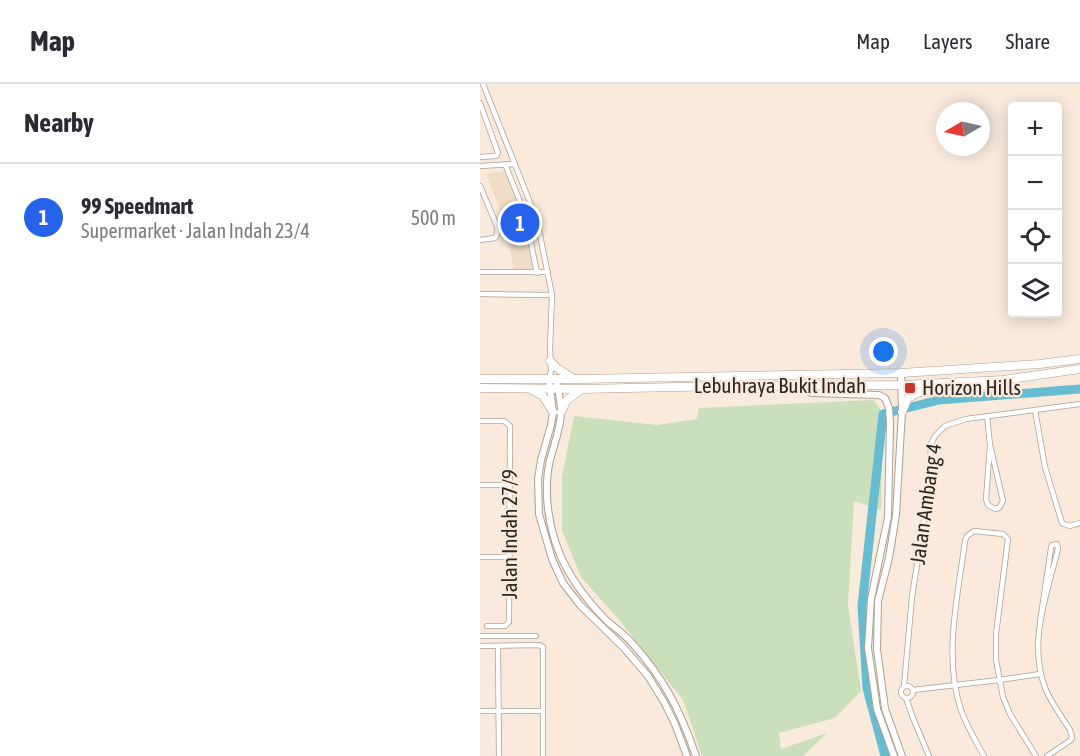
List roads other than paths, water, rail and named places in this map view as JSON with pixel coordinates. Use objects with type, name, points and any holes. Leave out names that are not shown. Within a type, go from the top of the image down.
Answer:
[{"type":"highway","name":"Lebuhraya Bukit Indah","points":[[480,379],[574,380],[901,373],[1040,364],[1080,359]]},
{"type":"highway","points":[[550,360],[574,380]]},
{"type":"highway","name":"Lebuhraya Bukit Indah","points":[[480,388],[902,385],[1003,380],[1080,369]]},
{"type":"highway","points":[[902,412],[908,398],[920,392],[968,390],[1003,380]]},
{"type":"highway","points":[[527,388],[543,396],[557,412],[581,389]]},
{"type":"street","points":[[483,84],[537,220],[552,294],[550,360],[560,427],[546,481],[555,541],[572,578],[587,600],[630,641],[671,695],[684,721],[696,756]]},
{"type":"street","points":[[480,97],[488,97]]},
{"type":"street","points":[[480,103],[498,153],[496,156],[480,157]]},
{"type":"street","points":[[505,164],[525,214],[537,273]]},
{"type":"street","points":[[480,166],[515,164]]},
{"type":"street","points":[[480,186],[498,232],[495,238],[480,240]]},
{"type":"street","points":[[480,272],[548,272]]},
{"type":"street","points":[[480,294],[552,294]]},
{"type":"street","points":[[901,373],[902,412],[896,515],[889,558],[878,601],[877,649],[885,709],[902,756]]},
{"type":"street","points":[[795,386],[812,393],[879,395],[888,403],[890,423],[888,517],[871,599],[868,648],[877,709],[894,756]]},
{"type":"street","name":"Jalan Ambang 4","points":[[904,686],[912,597],[931,487],[931,444],[935,436],[951,423],[966,419],[1080,404]]},
{"type":"street","points":[[1035,410],[1045,467],[1062,522],[1070,526],[1080,523]]},
{"type":"street","points":[[557,412],[541,459],[538,479],[539,514],[552,559],[563,583],[580,605],[623,647],[648,676],[675,724],[687,756]]},
{"type":"street","points":[[987,416],[990,445],[1003,501],[999,508],[995,509],[988,505],[986,499],[990,445]]},
{"type":"street","name":"Jalan Indah 27/9","points":[[480,421],[504,421],[510,426],[509,622],[506,626],[487,626]]},
{"type":"street","points":[[480,485],[510,485]]},
{"type":"street","points":[[984,756],[961,710],[955,685],[953,658],[953,631],[967,536],[974,531],[1003,534],[1008,539],[996,634],[996,660],[1003,697],[1010,714],[1036,756]]},
{"type":"street","points":[[1040,622],[1058,549],[1057,544],[1052,545],[1051,548],[1040,622],[1038,648],[1040,674],[1046,691],[1072,737],[1047,756]]},
{"type":"street","points":[[480,557],[510,557]]},
{"type":"street","points":[[480,636],[536,636]]},
{"type":"street","points":[[480,646],[542,645],[543,756]]},
{"type":"street","points":[[498,646],[499,756]]},
{"type":"street","points":[[929,756],[906,698],[901,693],[904,686],[909,686],[913,690],[1040,674]]},
{"type":"street","points":[[906,698],[912,696],[913,690]]},
{"type":"street","points":[[480,711],[543,711]]},
{"type":"waterway","points":[[885,756],[867,688],[862,606],[883,414],[939,400],[1080,389]]},
{"type":"place","name":"99 Speedmart","points":[[520,223]]},
{"type":"place","name":"Horizon Hills","points":[[910,388]]}]
